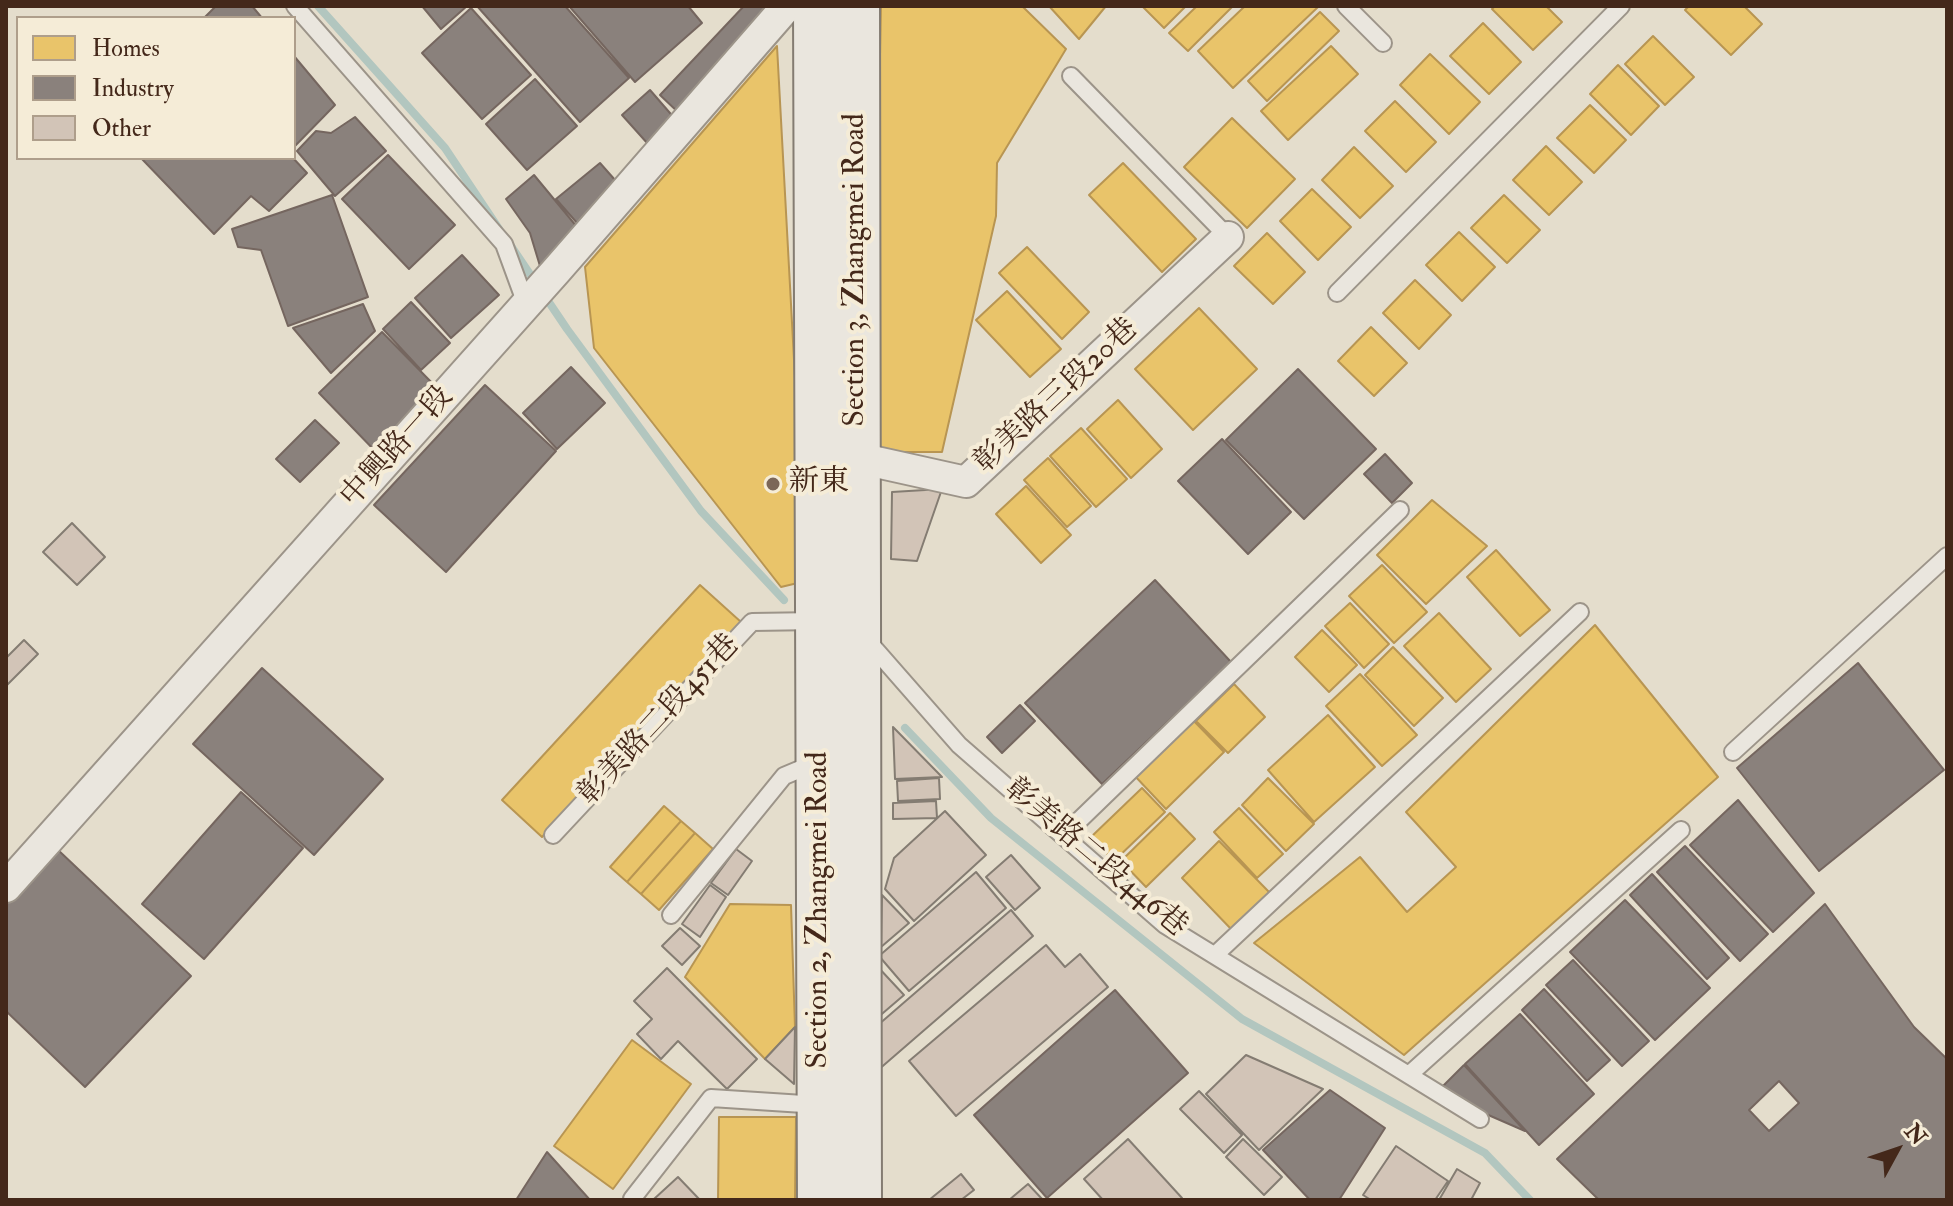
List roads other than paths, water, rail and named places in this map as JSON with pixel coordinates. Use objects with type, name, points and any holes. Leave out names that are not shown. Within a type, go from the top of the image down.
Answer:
[{"type":"main road","name":"Section 3, Zhangmei Road","points":[[816,6],[839,626]]},
{"type":"main road","name":"Section 3, Zhangmei Road","points":[[839,626],[858,458],[857,6]]},
{"type":"main road","name":"Section 2, Zhangmei Road","points":[[820,1200],[820,761],[839,626]]},
{"type":"main road","name":"Section 2, Zhangmei Road","points":[[839,626],[859,1200]]},
{"type":"street","name":"中興路一段","points":[[6,887],[787,6]]},
{"type":"street","name":"彰美路三段20巷","points":[[858,458],[966,482],[1228,237]]},
{"type":"lane","points":[[295,6],[504,244],[526,304]]},
{"type":"lane","points":[[1346,6],[1383,43]]},
{"type":"lane","points":[[1337,293],[1621,6]]},
{"type":"lane","points":[[1071,76],[1228,237]]},
{"type":"lane","points":[[1063,836],[1400,510]]},
{"type":"lane","points":[[1733,752],[1947,556]]},
{"type":"lane","points":[[1215,955],[1580,612]]},
{"type":"lane","name":"彰美路二段451巷","points":[[553,835],[752,622],[839,626]]},
{"type":"lane","name":"彰美路二段446巷","points":[[839,626],[959,745],[1165,925],[1411,1073],[1480,1119]]},
{"type":"lane","points":[[671,915],[784,776],[820,761]]},
{"type":"lane","points":[[1411,1073],[1681,830]]},
{"type":"lane","points":[[632,1199],[711,1098],[820,1105]]},
{"type":"waterway","points":[[318,6],[445,148],[499,229]]},
{"type":"waterway","points":[[511,246],[567,329],[701,511],[784,600]]},
{"type":"waterway","points":[[905,728],[991,818],[1242,1019],[1485,1153],[1530,1200]]},
{"type":"place","name":"新東","points":[[773,484]]}]
